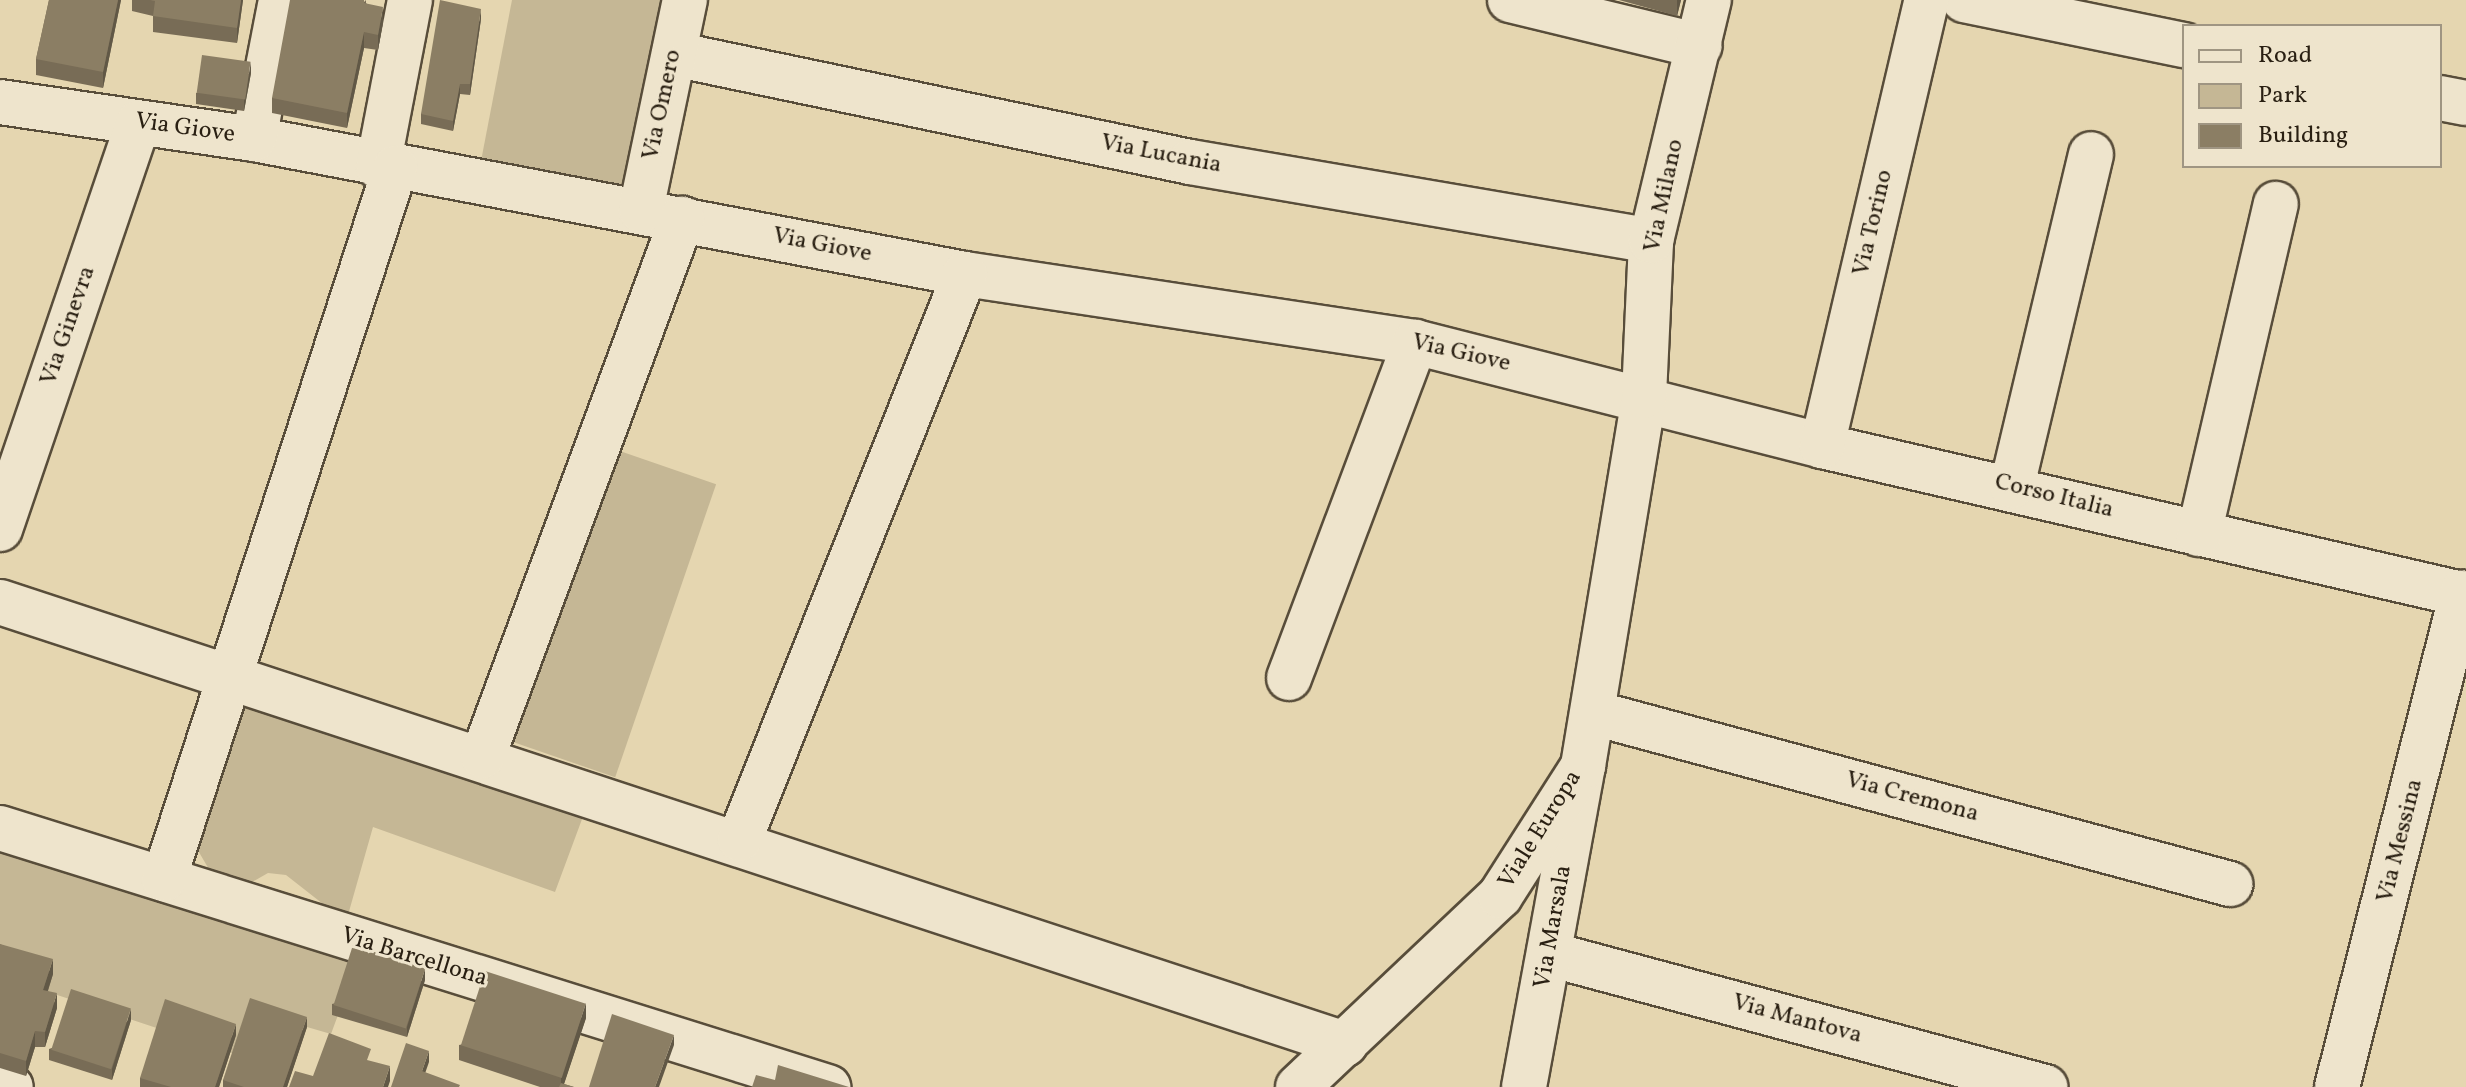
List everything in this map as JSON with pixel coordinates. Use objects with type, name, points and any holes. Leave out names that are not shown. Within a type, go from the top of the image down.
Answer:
[{"type":"street","points":[[254,139],[281,0]]},
{"type":"street","points":[[164,879],[232,675],[386,167],[410,0]]},
{"type":"street","name":"Via Omero","points":[[483,756],[661,214],[674,54],[685,0]]},
{"type":"street","points":[[1510,0],[1700,46]]},
{"type":"street","name":"Via Milano","points":[[1644,396],[1651,241],[1709,0]]},
{"type":"street","name":"Via Torino","points":[[1822,446],[1927,0]]},
{"type":"street","points":[[1964,0],[2182,45]]},
{"type":"street","name":"Via Lucania","points":[[674,54],[1190,162],[1651,241]]},
{"type":"street","points":[[2442,98],[2466,103]]},
{"type":"street","name":"Via Giove","points":[[0,102],[254,139],[386,167],[661,214],[965,274],[1415,342],[1644,396]]},
{"type":"street","name":"Via Ginevra","points":[[0,529],[138,123]]},
{"type":"street","points":[[2012,486],[2091,154]]},
{"type":"street","points":[[2199,534],[2276,204]]},
{"type":"street","points":[[740,839],[965,274]]},
{"type":"street","points":[[1289,678],[1415,342]]},
{"type":"street","name":"Corso Italia","points":[[1644,396],[1822,446],[2012,486],[2199,534],[2464,594]]},
{"type":"street","name":"Viale Europa","points":[[1298,1087],[1500,896],[1583,766],[1644,396]]},
{"type":"street","name":"Via Messina","points":[[2337,1087],[2464,594]]},
{"type":"street","points":[[0,602],[740,839],[1345,1044]]},
{"type":"street","name":"Via Cremona","points":[[1594,713],[2230,884]]},
{"type":"street","name":"Via Marsala","points":[[1524,1087],[1583,766]]},
{"type":"street","name":"Via Barcellona","points":[[0,828],[828,1087]]},
{"type":"street","name":"Via Mantova","points":[[1549,954],[2045,1087]]},
{"type":"street","points":[[0,1084],[11,1087]]},
{"type":"green space","points":[[512,0],[668,0],[626,186],[481,161]]},
{"type":"green space","points":[[614,449],[716,484],[615,777],[513,742]]},
{"type":"green space","points":[[239,696],[588,803],[555,892],[373,827],[346,922],[286,875],[268,873],[252,882],[210,871],[193,842]]},
{"type":"green space","points":[[0,849],[359,958],[331,1034],[307,1027],[235,1054],[0,976]]},
{"type":"building","points":[[49,0],[118,0],[103,72],[36,59]]},
{"type":"building","points":[[150,0],[241,0],[237,28],[153,16],[155,1]]},
{"type":"building","points":[[290,0],[364,0],[364,3],[383,7],[378,35],[364,32],[347,113],[272,98]]},
{"type":"building","points":[[440,0],[481,9],[470,84],[460,84],[453,121],[421,114]]},
{"type":"building","points":[[202,55],[251,62],[245,99],[197,93]]},
{"type":"building","points":[[0,944],[53,959],[43,990],[57,993],[45,1032],[35,1031],[26,1061],[0,1053]]},
{"type":"building","points":[[353,945],[425,968],[406,1028],[334,1005]]},
{"type":"building","points":[[485,971],[586,1004],[562,1078],[461,1045]]},
{"type":"building","points":[[71,989],[131,1008],[111,1069],[51,1050]]},
{"type":"building","points":[[250,998],[307,1017],[283,1087],[244,1087],[223,1080]]},
{"type":"building","points":[[165,999],[236,1024],[215,1087],[171,1087],[140,1078]]},
{"type":"building","points":[[612,1014],[674,1035],[655,1087],[589,1087]]},
{"type":"building","points":[[329,1033],[371,1049],[367,1060],[390,1066],[383,1087],[289,1087],[295,1071],[313,1076]]},
{"type":"building","points":[[406,1043],[429,1051],[422,1071],[459,1087],[391,1087]]},
{"type":"building","points":[[778,1065],[849,1087],[752,1087],[756,1075],[775,1080]]}]
